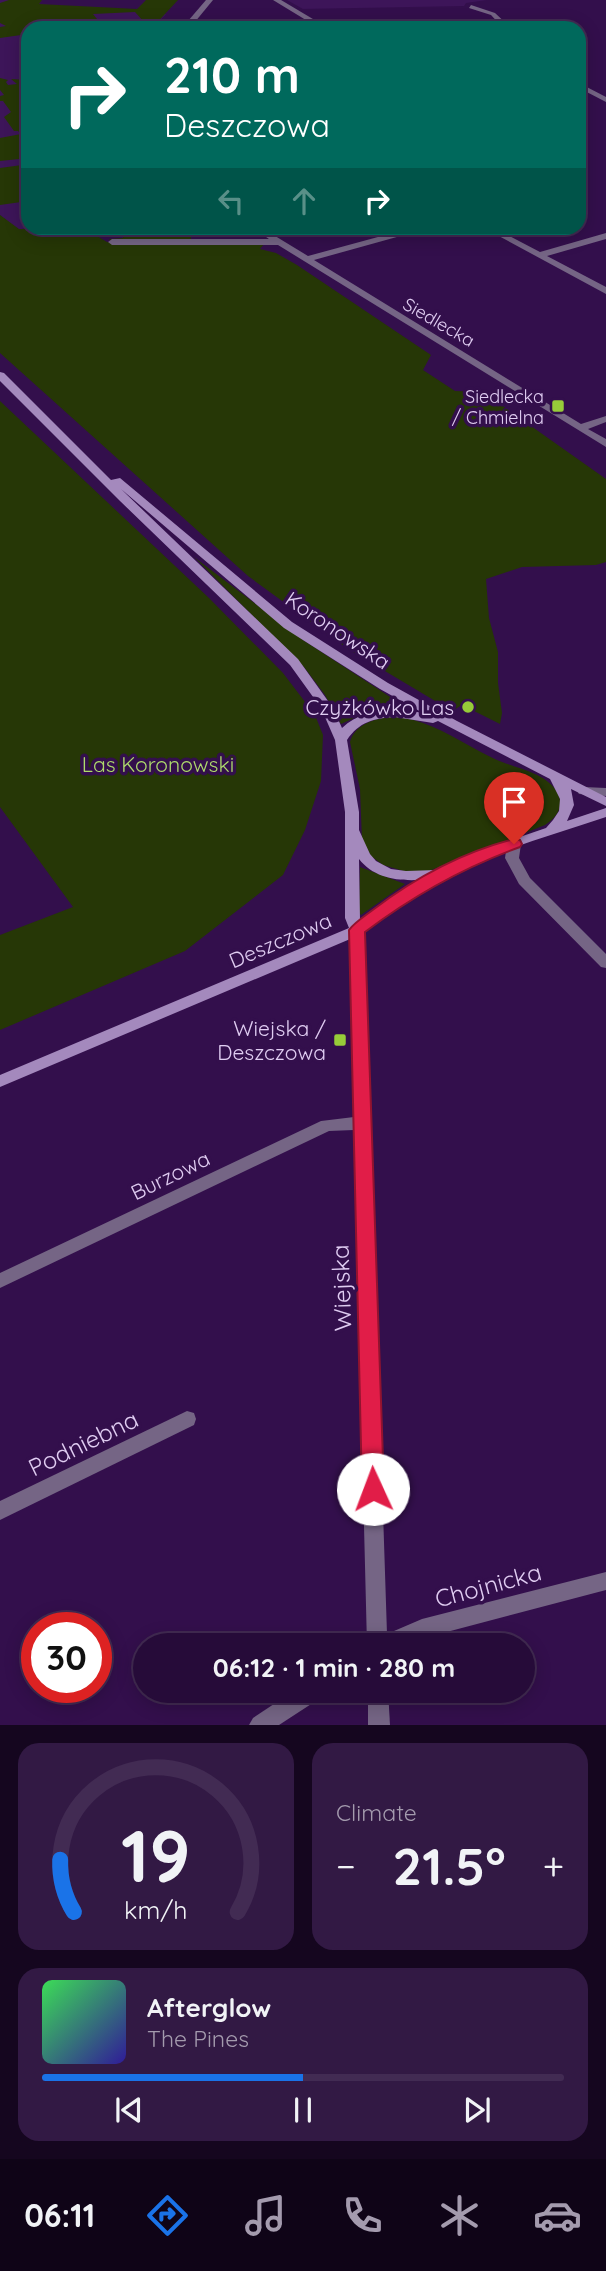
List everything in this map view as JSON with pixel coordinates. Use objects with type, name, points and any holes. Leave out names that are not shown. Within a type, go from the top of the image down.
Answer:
[{"type":"main road","name":"Koronowska","points":[[0,375],[293,662],[327,708],[341,740],[350,790],[352,918],[357,930]]},
{"type":"main road","name":"Koronowska","points":[[76,449],[288,625],[384,686],[452,724],[606,802]]},
{"type":"main road","points":[[341,740],[344,733],[356,722],[385,713],[411,714],[452,724]]},
{"type":"main road","points":[[548,832],[562,819],[569,804],[564,788],[556,778]]},
{"type":"main road","points":[[569,825],[606,812]]},
{"type":"main road","points":[[569,825],[606,823]]},
{"type":"main road","name":"Deszczowa","points":[[0,1081],[357,930],[400,897],[443,872],[569,825]]},
{"type":"main road","points":[[352,831],[366,859],[383,870],[415,877],[443,872]]},
{"type":"street","points":[[192,21],[210,0]]},
{"type":"street","points":[[276,0],[312,21]]},
{"type":"street","points":[[471,7],[493,14],[500,21]]},
{"type":"street","points":[[586,89],[606,100]]},
{"type":"street","name":"Siedlecka","points":[[268,235],[606,444]]},
{"type":"street","points":[[306,259],[393,235]]},
{"type":"street","points":[[501,235],[606,291]]},
{"type":"street","points":[[540,255],[606,236]]},
{"type":"street","points":[[112,242],[280,242]]},
{"type":"street","points":[[588,281],[606,276]]},
{"type":"street","points":[[580,428],[606,419]]},
{"type":"street","points":[[584,791],[606,792]]},
{"type":"street","points":[[514,844],[512,859],[529,887],[606,963]]},
{"type":"street","name":"Wiejska","points":[[357,930],[377,1633]]},
{"type":"street","name":"Burzowa","points":[[0,1281],[327,1125],[363,1123]]},
{"type":"street","name":"Podniebna","points":[[0,1511],[187,1419]]},
{"type":"street","name":"Chojnicka","points":[[413,1633],[606,1581]]},
{"type":"street","points":[[260,1725],[295,1703]]},
{"type":"street","points":[[378,1703],[379,1725]]},
{"type":"shaded area","points":[[0,0],[42,0],[39,4],[166,14],[159,21],[21,21],[21,229],[17,229],[0,215]]},
{"type":"shaded area","points":[[287,0],[487,0],[466,3],[464,6],[303,9]]},
{"type":"green space","points":[[9,0],[42,0],[39,4],[137,9],[146,0],[178,0],[158,21],[143,21],[135,12],[93,14],[99,21],[21,21],[21,35],[0,38],[0,27],[6,26],[0,23],[0,3]]},
{"type":"green space","points":[[0,78],[8,80],[8,85],[17,84],[11,79],[21,80],[21,134],[14,131],[4,117],[11,112],[3,101],[0,101],[0,96],[4,95],[0,90]]},
{"type":"green space","points":[[21,134],[21,163],[19,159],[0,161],[0,138]]},
{"type":"green space","points":[[21,165],[21,202],[0,205],[0,168]]},
{"type":"green space","points":[[0,215],[21,229],[21,235],[97,235],[107,242],[264,244],[260,249],[276,253],[297,265],[431,355],[423,370],[455,391],[483,392],[606,479],[606,562],[596,565],[522,567],[486,579],[489,618],[498,652],[502,713],[500,724],[462,705],[452,711],[348,649],[248,576],[0,353]]},
{"type":"green space","points":[[123,235],[191,235],[191,240],[109,239],[123,238]]},
{"type":"green space","name":"Las Koronowski","points":[[0,401],[209,598],[283,673],[315,715],[323,735],[321,781],[305,830],[283,875],[185,951],[0,1030],[0,935],[73,907],[0,807]]},
{"type":"green space","points":[[194,557],[303,640],[407,708],[370,711],[341,724],[325,695],[304,667]]},
{"type":"green space","points":[[391,717],[411,719],[433,727],[497,760],[543,778],[555,789],[560,800],[557,814],[545,825],[429,871],[407,872],[383,865],[371,856],[362,840],[360,789],[350,742],[361,727],[372,721]]},
{"type":"green space","points":[[360,867],[405,884],[361,915]]},
{"type":"place","name":"Siedlecka / Chmielna","points":[[558,406]]},
{"type":"place","name":"Czyżkówko Las","points":[[468,707]]},
{"type":"place","name":"Wiejska / Deszczowa","points":[[340,1040]]},
{"type":"route","points":[[373,1489],[357,930],[400,897],[443,872],[514,844]]}]
